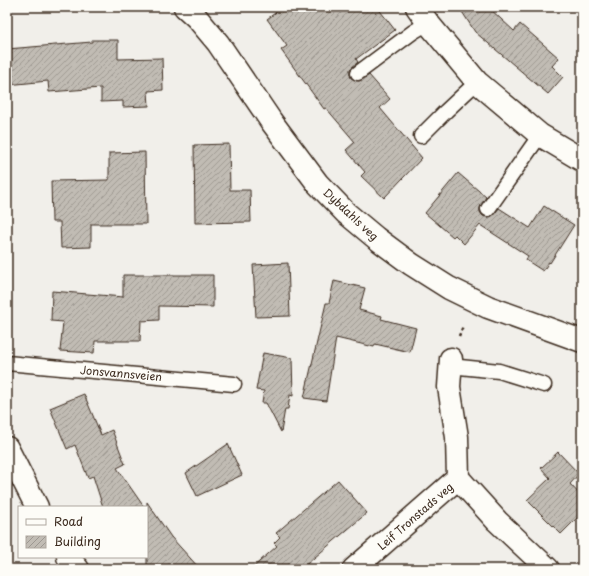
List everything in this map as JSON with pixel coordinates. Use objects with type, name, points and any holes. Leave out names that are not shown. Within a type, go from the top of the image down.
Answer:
[{"type":"street","name":"Dybdahls veg","points":[[184,7],[197,18],[218,42],[271,121],[318,184],[346,212],[376,238],[411,264],[449,288],[488,307],[582,341]]},
{"type":"street","points":[[422,15],[477,82],[540,135],[582,160]]},
{"type":"street","name":"Leif Tronstads veg","points":[[451,363],[449,387],[457,437],[458,478],[497,521],[548,569]]},
{"type":"street","points":[[7,448],[36,506]]},
{"type":"street","name":"Leif Tronstads veg","points":[[354,569],[458,478]]},
{"type":"street","points":[[69,558],[78,569]]},
{"type":"lane","points":[[358,73],[413,32],[422,15]]},
{"type":"lane","points":[[422,136],[477,82]]},
{"type":"lane","points":[[488,209],[540,135]]},
{"type":"lane","name":"Jonsvannsveien","points":[[7,363],[234,384]]},
{"type":"lane","name":"Leif Tronstads veg","points":[[451,363],[499,371],[544,385]]},
{"type":"building","points":[[283,7],[377,7],[395,30],[356,59],[358,62],[350,69],[351,78],[359,81],[369,75],[390,99],[380,108],[422,158],[384,198],[361,176],[365,172],[346,150],[355,142],[326,108],[324,109],[281,50],[287,46],[267,19]]},
{"type":"building","points":[[459,7],[488,7],[514,31],[520,24],[559,58],[552,66],[563,77],[548,94],[475,32]]},
{"type":"building","points":[[92,40],[118,40],[118,59],[162,58],[163,90],[148,91],[149,106],[123,107],[123,101],[101,102],[101,88],[49,92],[48,81],[7,85],[7,49],[92,42]]},
{"type":"building","points":[[229,144],[230,190],[250,190],[251,222],[195,223],[194,145]]},
{"type":"building","points":[[145,152],[146,224],[91,224],[91,247],[61,248],[60,222],[52,222],[51,181],[109,180],[109,153]]},
{"type":"building","points":[[458,173],[486,197],[480,208],[480,212],[483,216],[492,216],[499,208],[530,228],[544,206],[574,225],[550,263],[549,262],[543,271],[526,260],[528,256],[480,225],[464,244],[455,235],[453,237],[425,213]]},
{"type":"building","points":[[288,263],[290,316],[256,317],[253,265]]},
{"type":"building","points":[[123,275],[213,275],[213,307],[159,306],[159,320],[141,321],[140,341],[95,341],[94,353],[60,351],[63,322],[51,321],[52,291],[123,297]]},
{"type":"building","points":[[334,281],[365,288],[359,310],[382,316],[381,319],[416,328],[410,352],[375,344],[374,347],[336,338],[326,401],[304,398],[326,303],[329,303]]},
{"type":"building","points":[[263,353],[292,358],[293,396],[290,395],[288,409],[285,409],[281,432],[266,403],[262,403],[264,391],[256,390]]},
{"type":"building","points":[[84,394],[101,435],[112,430],[125,464],[117,468],[143,506],[103,506],[93,476],[88,478],[75,445],[67,449],[50,408]]},
{"type":"building","points":[[228,444],[242,475],[197,496],[186,473]]},
{"type":"building","points":[[558,452],[579,474],[570,484],[582,497],[582,513],[561,534],[527,500],[550,478],[541,468]]},
{"type":"building","points":[[338,480],[367,513],[301,569],[251,569],[277,546],[274,543],[280,537],[276,533]]},
{"type":"building","points":[[147,502],[171,537],[200,569],[147,569]]}]
